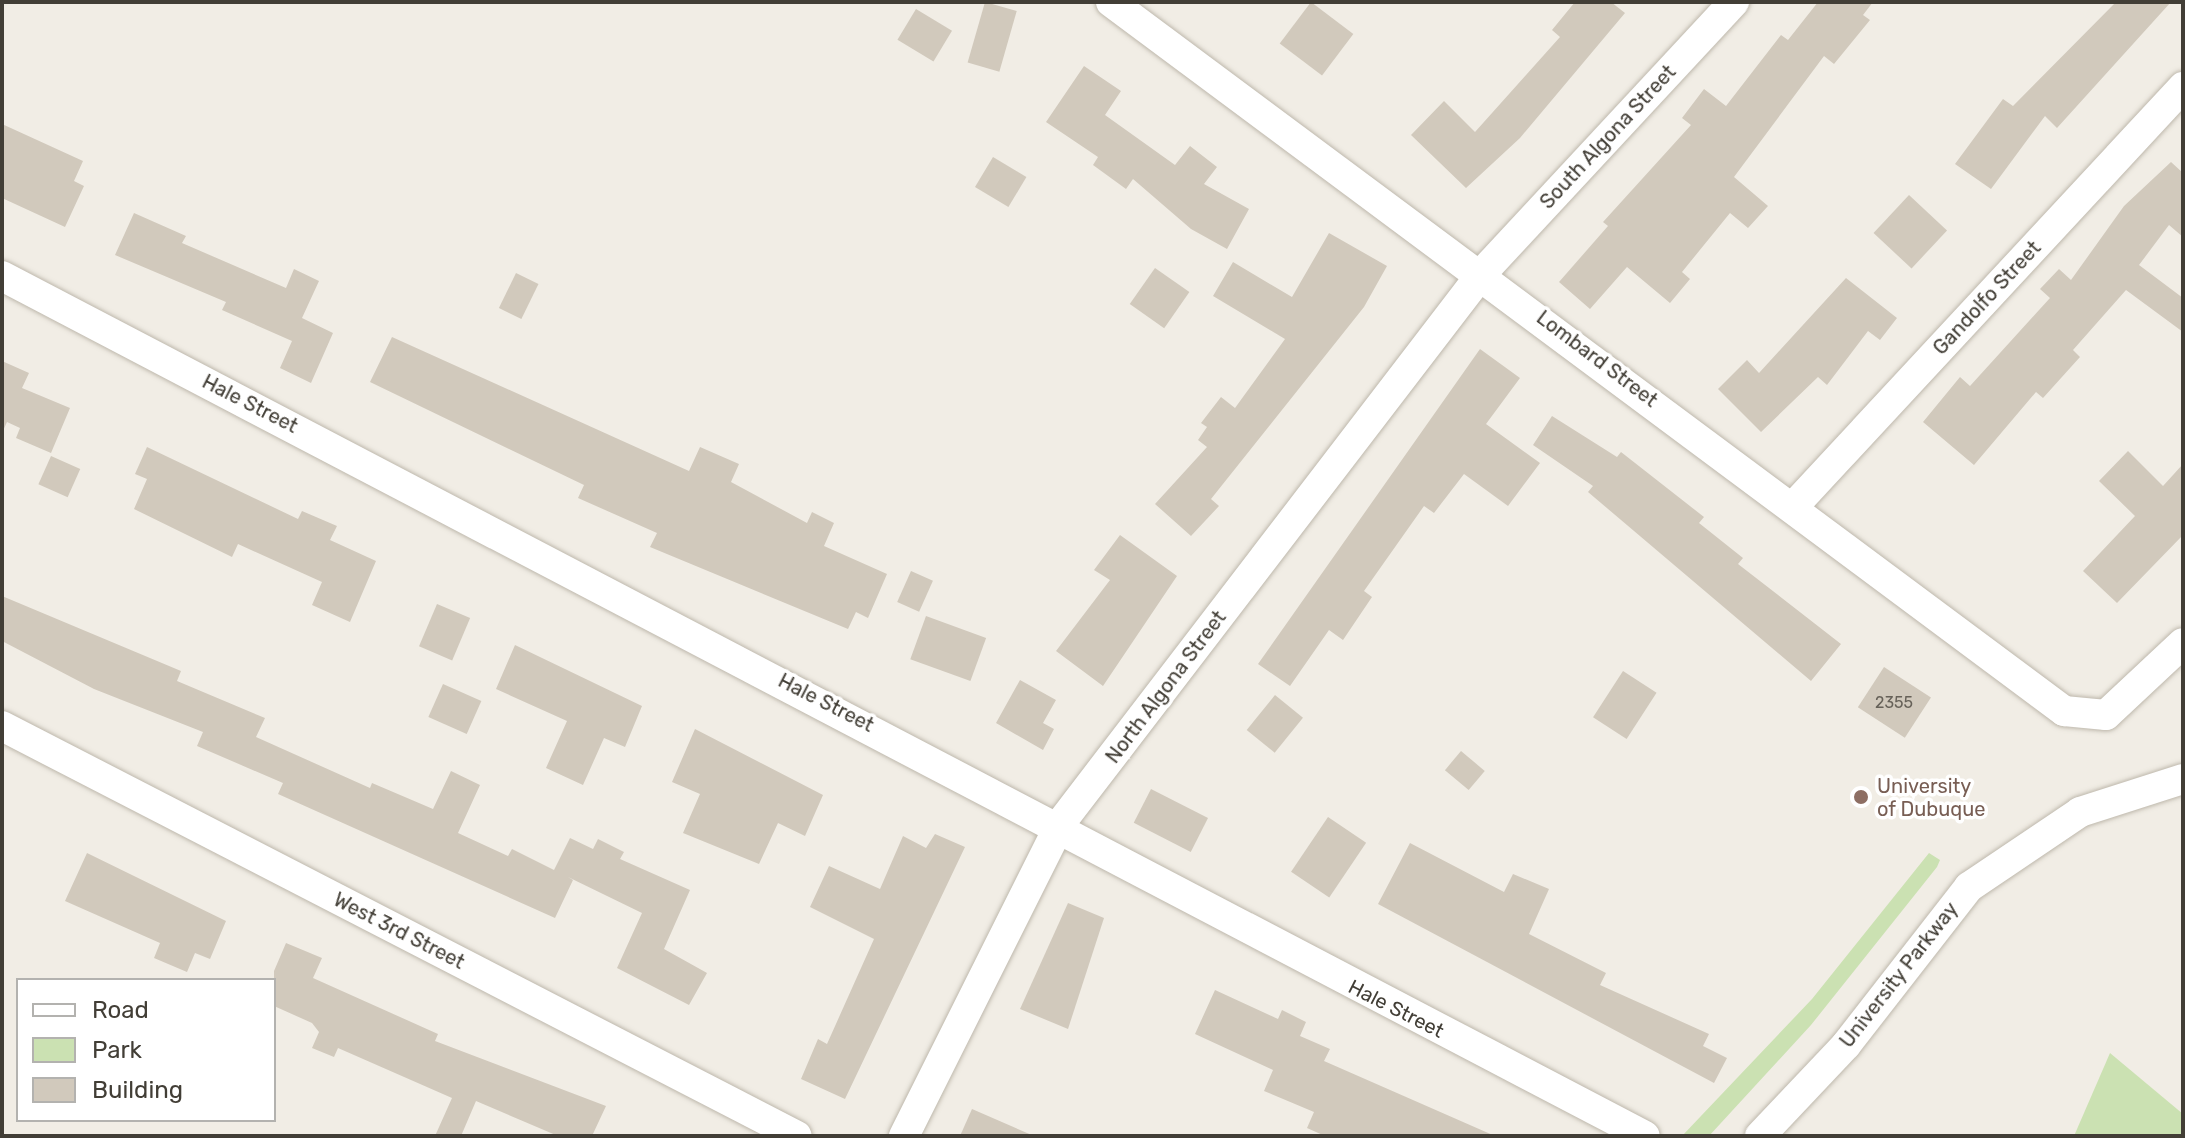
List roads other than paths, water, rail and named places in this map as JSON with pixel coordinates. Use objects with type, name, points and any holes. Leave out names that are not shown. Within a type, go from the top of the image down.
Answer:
[{"type":"street","name":"Lombard Street","points":[[1111,2],[1483,272],[2045,699],[2082,714],[2106,715],[2183,643]]},
{"type":"street","name":"South Algona Street","points":[[1483,272],[1734,2]]},
{"type":"street","name":"Gandolfo Street","points":[[1792,508],[2183,87]]},
{"type":"street","name":"North Algona Street","points":[[904,1136],[1060,824],[1483,272]]},
{"type":"street","name":"Hale Street","points":[[2,276],[1060,824],[1216,918],[1645,1136]]},
{"type":"street","name":"West 3rd Street","points":[[2,726],[797,1136]]},
{"type":"street","name":"University Parkway","points":[[1760,1136],[1846,1045],[1944,913],[1987,871],[2080,812],[2183,779]]},
{"type":"place","name":"University of Dubuque","points":[[1861,797]]}]
